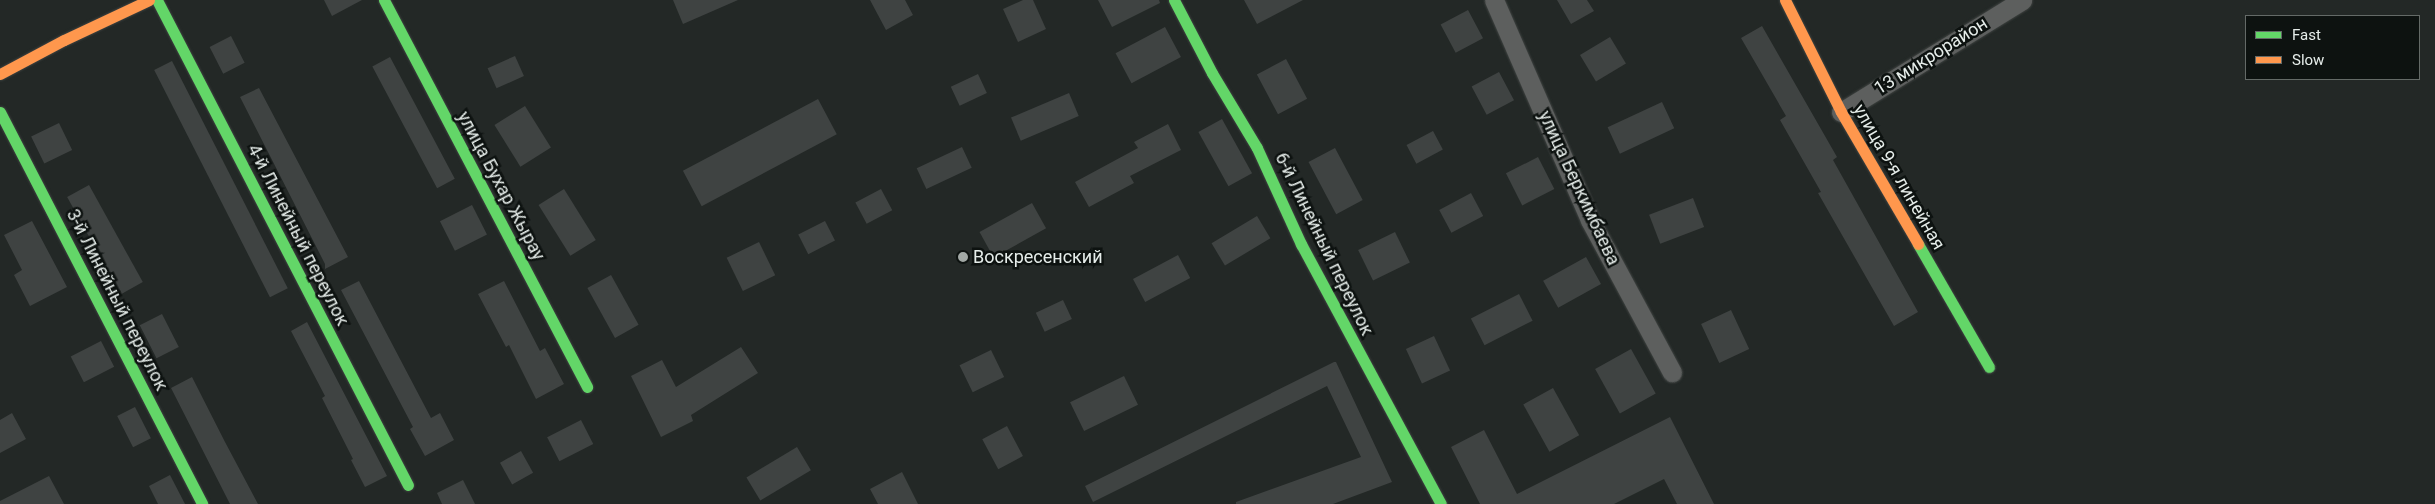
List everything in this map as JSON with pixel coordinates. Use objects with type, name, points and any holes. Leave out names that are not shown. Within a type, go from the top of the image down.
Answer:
[{"type":"street","points":[[0,74],[64,40],[149,0]]},
{"type":"street","name":"4-й Линейный переулок","points":[[157,0],[408,485]]},
{"type":"street","name":"улица Бухар Жырау","points":[[384,0],[587,388]]},
{"type":"street","name":"6-й Линейный переулок","points":[[1174,0],[1212,73],[1257,148],[1301,244],[1442,504]]},
{"type":"street","name":"улица Беркимбаева","points":[[1494,0],[1590,220],[1672,372]]},
{"type":"street","name":"улица 9-я линейная","points":[[1785,0],[1841,112],[1989,367]]},
{"type":"street","name":"13 микрорайон","points":[[1841,112],[1994,7],[2022,0]]},
{"type":"street","name":"3-й Линейный переулок","points":[[0,112],[202,504]]},
{"type":"building","points":[[324,0],[362,0],[332,16]]},
{"type":"building","points":[[673,0],[738,0],[683,24]]},
{"type":"building","points":[[870,0],[905,0],[913,15],[886,30]]},
{"type":"building","points":[[1023,0],[1033,0],[1046,29],[1018,42],[1003,9]]},
{"type":"building","points":[[1098,0],[1159,0],[1160,3],[1112,27]]},
{"type":"building","points":[[1244,0],[1303,0],[1257,24]]},
{"type":"building","points":[[1557,0],[1587,0],[1594,11],[1571,24]]},
{"type":"building","points":[[1468,10],[1483,38],[1456,53],[1441,25]]},
{"type":"building","points":[[1762,26],[1837,157],[1833,160],[1918,312],[1894,326],[1818,193],[1821,192],[1780,120],[1786,116],[1741,38]]},
{"type":"building","points":[[1165,27],[1181,57],[1132,83],[1116,53]]},
{"type":"building","points":[[231,36],[245,63],[223,74],[210,47]]},
{"type":"building","points":[[1610,37],[1626,64],[1596,82],[1580,55]]},
{"type":"building","points":[[515,56],[524,76],[497,88],[488,68]]},
{"type":"building","points":[[390,57],[455,179],[437,188],[372,66]]},
{"type":"building","points":[[1286,59],[1307,99],[1278,114],[1257,74]]},
{"type":"building","points":[[172,61],[288,288],[270,297],[154,70]]},
{"type":"building","points":[[1499,72],[1514,100],[1487,115],[1472,87]]},
{"type":"building","points":[[978,74],[987,93],[960,106],[951,87]]},
{"type":"building","points":[[259,88],[348,257],[325,269],[325,264],[240,97]]},
{"type":"building","points":[[1069,93],[1079,116],[1021,141],[1011,118]]},
{"type":"building","points":[[818,99],[837,134],[702,206],[683,171]]},
{"type":"building","points":[[1662,102],[1674,128],[1620,154],[1608,127]]},
{"type":"building","points":[[525,106],[551,148],[520,167],[494,125]]},
{"type":"building","points":[[1222,119],[1252,173],[1228,186],[1198,132]]},
{"type":"building","points":[[59,123],[72,150],[44,164],[31,137]]},
{"type":"building","points":[[1168,124],[1181,150],[1130,176],[1134,183],[1089,207],[1075,182],[1138,148],[1134,142]]},
{"type":"building","points":[[1433,131],[1443,150],[1416,164],[1407,145]]},
{"type":"building","points":[[962,147],[972,168],[926,189],[917,168]]},
{"type":"building","points":[[1335,148],[1363,200],[1336,214],[1309,162]]},
{"type":"building","points":[[1538,157],[1554,189],[1522,205],[1506,173]]},
{"type":"building","points":[[89,185],[143,282],[121,294],[67,197]]},
{"type":"building","points":[[564,189],[596,240],[570,256],[539,205]]},
{"type":"building","points":[[881,189],[892,210],[867,224],[855,203]]},
{"type":"building","points":[[1471,193],[1483,216],[1451,233],[1439,210]]},
{"type":"building","points":[[1693,198],[1704,227],[1660,244],[1649,215]]},
{"type":"building","points":[[1032,203],[1046,228],[994,257],[980,232]]},
{"type":"building","points":[[472,205],[487,234],[455,251],[440,221]]},
{"type":"building","points":[[1257,216],[1270,238],[1225,266],[1212,243]]},
{"type":"building","points":[[32,221],[67,287],[30,306],[14,275],[22,270],[4,235]]},
{"type":"building","points":[[825,221],[835,241],[808,254],[798,235]]},
{"type":"building","points":[[1395,232],[1410,263],[1373,281],[1358,250]]},
{"type":"building","points":[[759,242],[775,275],[743,291],[727,258]]},
{"type":"building","points":[[1178,255],[1190,278],[1145,302],[1133,279]]},
{"type":"building","points":[[1586,257],[1601,284],[1558,308],[1543,281]]},
{"type":"building","points":[[611,275],[639,325],[615,338],[587,288]]},
{"type":"building","points":[[359,281],[431,418],[440,413],[454,440],[425,456],[410,429],[413,427],[341,290]]},
{"type":"building","points":[[504,281],[540,351],[545,348],[564,384],[536,399],[509,345],[506,347],[478,294]]},
{"type":"building","points":[[1519,294],[1533,321],[1485,345],[1471,319]]},
{"type":"building","points":[[1063,300],[1072,319],[1045,332],[1036,313]]},
{"type":"building","points":[[1731,310],[1749,349],[1719,363],[1701,324]]},
{"type":"building","points":[[162,314],[179,347],[157,358],[140,325]]},
{"type":"building","points":[[307,322],[387,476],[365,487],[322,398],[325,396],[291,331]]},
{"type":"building","points":[[1434,336],[1450,370],[1422,384],[1406,349]]},
{"type":"building","points":[[101,341],[114,367],[84,382],[71,356]]},
{"type":"building","points":[[741,347],[758,373],[691,415],[693,421],[661,437],[631,376],[662,360],[676,387]]},
{"type":"building","points":[[1631,349],[1656,394],[1620,413],[1595,369]]},
{"type":"building","points":[[991,350],[1004,377],[973,392],[960,365]]},
{"type":"building","points":[[1336,362],[1392,482],[1333,504],[1236,504],[1236,502],[1361,457],[1327,386],[1093,502],[1085,486]]},
{"type":"building","points":[[1124,376],[1138,405],[1084,431],[1070,402]]},
{"type":"building","points":[[192,377],[258,504],[230,504],[171,388]]},
{"type":"building","points":[[1553,388],[1579,435],[1549,452],[1523,404]]},
{"type":"building","points":[[135,407],[151,438],[133,447],[117,416]]},
{"type":"building","points":[[12,413],[26,439],[0,453],[0,420]]},
{"type":"building","points":[[1670,417],[1714,504],[1677,504],[1664,479],[1614,504],[1480,504],[1451,447],[1484,430],[1517,494]]},
{"type":"building","points":[[581,420],[593,444],[559,461],[547,437]]},
{"type":"building","points":[[1007,426],[1023,456],[998,469],[982,439]]},
{"type":"building","points":[[797,447],[811,470],[760,501],[746,477]]},
{"type":"building","points":[[521,451],[533,473],[512,485],[500,463]]},
{"type":"building","points":[[902,472],[918,504],[878,504],[870,489]]},
{"type":"building","points":[[170,475],[185,504],[158,504],[149,486]]},
{"type":"building","points":[[49,476],[64,504],[0,504],[0,501]]},
{"type":"building","points":[[463,480],[475,504],[442,504],[437,493]]},
{"type":"traffic: fast","points":[[157,0],[408,485]]},
{"type":"traffic: fast","points":[[384,0],[587,387]]},
{"type":"traffic: fast","points":[[1174,0],[1212,73],[1257,148],[1301,244],[1441,504]]},
{"type":"traffic: fast","points":[[0,112],[202,504]]},
{"type":"traffic: fast","points":[[1918,244],[1989,367]]},
{"type":"traffic: slow","points":[[0,74],[64,40],[149,0]]},
{"type":"traffic: slow","points":[[1785,0],[1841,112],[1918,244]]},
{"type":"place","name":"Воскресенский","points":[[963,257]]}]
